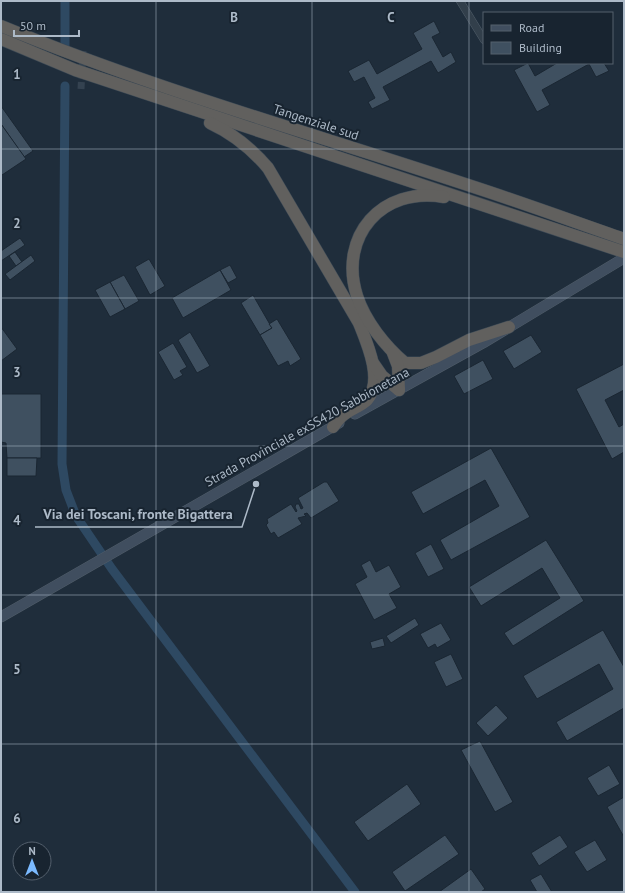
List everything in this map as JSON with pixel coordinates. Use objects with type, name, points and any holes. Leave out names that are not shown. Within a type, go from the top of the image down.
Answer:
[{"type":"highway","name":"Tangenziale sud","points":[[1,26],[74,56],[218,105],[477,188],[624,239]]},
{"type":"highway","name":"Tangenziale sud","points":[[1,39],[75,70],[624,252]]},
{"type":"highway","points":[[75,70],[224,129],[253,150],[268,168],[359,323],[373,363],[382,376],[399,390]]},
{"type":"highway","points":[[399,390],[398,366],[392,352],[368,318],[357,297],[353,280],[354,251],[365,226],[374,215],[386,206],[400,199],[432,195],[471,202]]},
{"type":"highway","points":[[392,352],[405,363],[421,363],[436,357],[468,340],[509,327]]},
{"type":"highway","points":[[333,427],[341,417],[366,401],[372,393],[373,363]]},
{"type":"main road","name":"Strada Provinciale exSS420 Sabbionetana","points":[[1,617],[117,549],[509,327],[624,258]]},
{"type":"street","points":[[460,1],[483,38]]},
{"type":"building","points":[[434,21],[440,33],[432,37],[443,57],[451,52],[456,62],[438,73],[431,61],[383,87],[390,100],[372,109],[368,102],[375,98],[364,77],[354,82],[348,71],[369,60],[377,74],[422,49],[413,33]]},
{"type":"building","points":[[529,64],[535,76],[555,64],[589,64],[542,90],[550,105],[537,112],[514,70]]},
{"type":"building","points":[[589,64],[605,64],[609,71],[596,77]]},
{"type":"building","points":[[1,106],[33,151],[24,157],[1,124]]},
{"type":"building","points":[[1,124],[26,159],[2,175],[1,173]]},
{"type":"building","points":[[20,238],[25,245],[1,261],[1,251]]},
{"type":"building","points":[[15,252],[22,262],[16,266],[9,256]]},
{"type":"building","points":[[31,255],[35,261],[10,280],[5,274]]},
{"type":"building","points":[[149,259],[165,286],[150,295],[135,267]]},
{"type":"building","points":[[230,265],[237,278],[228,283],[220,270]]},
{"type":"building","points":[[220,270],[231,290],[183,318],[172,298]]},
{"type":"building","points":[[124,275],[139,301],[125,309],[110,282]]},
{"type":"building","points":[[110,282],[125,309],[110,317],[95,290]]},
{"type":"building","points":[[253,295],[272,328],[260,335],[241,303]]},
{"type":"building","points":[[277,319],[301,359],[290,366],[288,361],[278,366],[260,335],[272,328],[269,324]]},
{"type":"building","points":[[1,327],[17,349],[1,361]]},
{"type":"building","points":[[190,332],[210,366],[197,373],[178,340]]},
{"type":"building","points":[[531,335],[542,352],[514,369],[503,351]]},
{"type":"building","points":[[173,343],[187,367],[180,371],[183,375],[174,380],[158,352]]},
{"type":"building","points":[[483,360],[493,379],[464,394],[454,376]]},
{"type":"building","points":[[624,364],[624,390],[605,400],[619,427],[624,424],[624,452],[612,459],[576,389]]},
{"type":"building","points":[[1,394],[41,394],[41,458],[7,458],[6,443],[1,442]]},
{"type":"building","points":[[491,448],[530,517],[451,560],[440,540],[499,506],[485,480],[423,514],[411,492]]},
{"type":"building","points":[[7,458],[37,458],[36,476],[7,476]]},
{"type":"building","points":[[324,482],[327,482],[339,501],[311,518],[307,513],[304,514],[306,516],[298,518],[302,524],[278,538],[274,532],[271,534],[266,525],[268,523],[267,519],[291,504],[296,512],[296,504],[299,504],[301,509],[303,508],[298,498]]},
{"type":"building","points":[[546,540],[584,601],[513,646],[504,633],[560,598],[542,568],[481,606],[469,587]]},
{"type":"building","points":[[431,544],[444,569],[428,577],[415,553]]},
{"type":"building","points":[[370,560],[376,572],[389,565],[401,587],[389,594],[397,608],[374,620],[355,584],[367,577],[361,565]]},
{"type":"building","points":[[415,618],[419,625],[391,643],[386,636]]},
{"type":"building","points":[[441,623],[451,640],[437,648],[435,644],[428,648],[420,634]]},
{"type":"building","points":[[603,630],[624,667],[624,708],[567,741],[556,722],[613,689],[599,664],[537,699],[523,676]]},
{"type":"building","points":[[383,638],[385,646],[372,649],[370,642]]},
{"type":"building","points":[[451,654],[463,679],[446,687],[434,662]]},
{"type":"building","points":[[496,705],[508,718],[488,736],[476,723]]},
{"type":"building","points":[[480,741],[513,802],[495,812],[461,750]]},
{"type":"building","points":[[609,765],[620,784],[598,796],[587,778]]},
{"type":"building","points":[[407,784],[421,804],[368,841],[354,822]]},
{"type":"building","points":[[624,797],[624,837],[607,807]]},
{"type":"building","points":[[445,835],[459,854],[405,891],[392,872]]},
{"type":"building","points":[[560,835],[568,847],[539,866],[531,853]]},
{"type":"building","points":[[595,840],[607,860],[587,872],[574,852]]},
{"type":"building","points":[[471,869],[485,889],[481,892],[439,892]]},
{"type":"building","points":[[541,874],[552,892],[537,892],[530,880]]},
{"type":"waterway","points":[[65,1],[65,48]]},
{"type":"waterway","points":[[65,86],[62,464],[66,490],[76,516],[112,569],[355,892]]},
{"type":"tunnel","points":[[81,89],[83,51]]},
{"type":"place","name":"Via dei Toscani, fronte Bigattera","points":[[256,484]]}]
